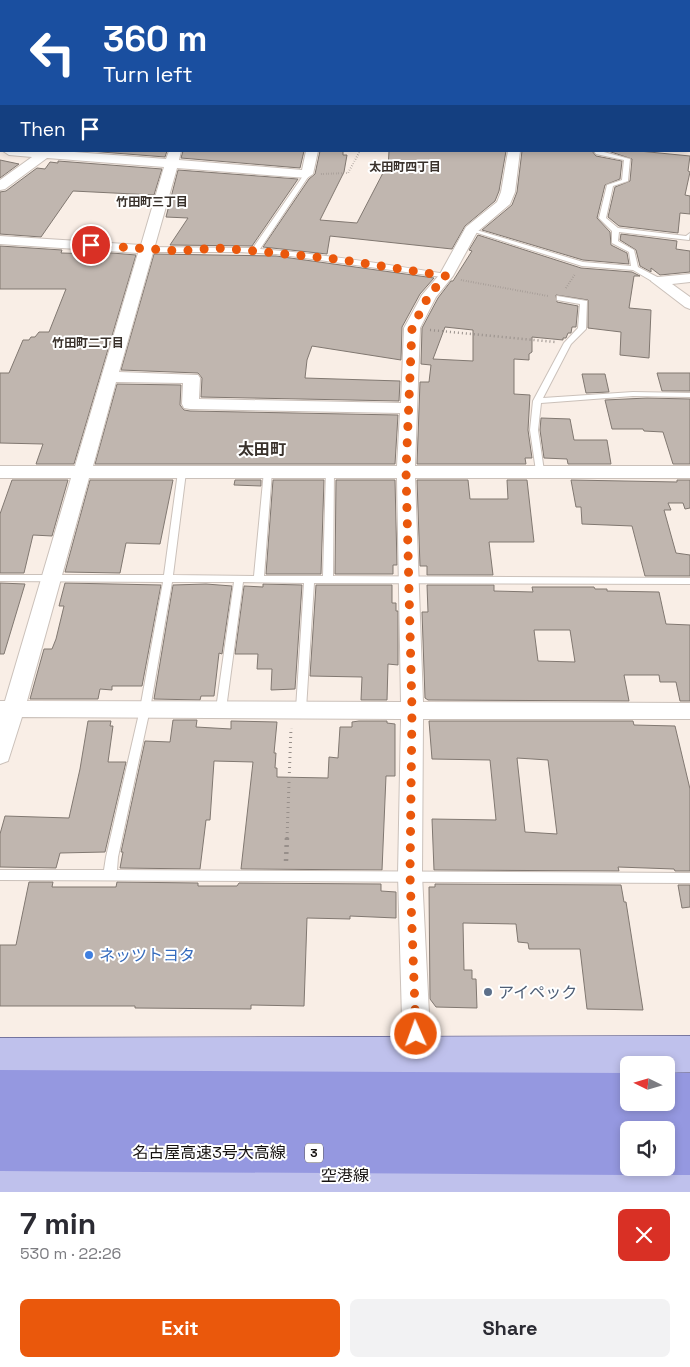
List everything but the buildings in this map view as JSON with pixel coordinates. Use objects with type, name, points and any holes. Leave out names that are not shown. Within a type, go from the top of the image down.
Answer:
[{"type":"highway","points":[[0,1089],[620,1092]]},
{"type":"highway","points":[[675,1092],[690,1092]]},
{"type":"highway","points":[[0,1112],[690,1116]]},
{"type":"highway","name":"名古屋高速3号大高線","points":[[0,1151],[620,1155]]},
{"type":"highway","points":[[675,1155],[690,1155]]},
{"type":"main road","points":[[0,1056],[690,1054]]},
{"type":"main road","name":"空港線","points":[[0,1178],[418,1183],[690,1180]]},
{"type":"street","points":[[21,152],[173,158],[307,174],[312,152]]},
{"type":"street","points":[[416,1054],[410,875],[412,710],[406,471],[412,328],[429,295],[446,276],[471,230],[503,204],[508,192],[514,152]]},
{"type":"street","points":[[0,186],[44,154]]},
{"type":"street","points":[[0,754],[6,709],[83,472],[145,249],[173,158]]},
{"type":"street","points":[[0,240],[145,249]]},
{"type":"street","points":[[658,281],[690,278]]},
{"type":"street","points":[[658,281],[690,304]]},
{"type":"street","points":[[110,377],[192,378],[190,404],[409,408]]},
{"type":"street","points":[[0,472],[690,472]]},
{"type":"street","points":[[6,709],[690,711]]},
{"type":"lane","points":[[598,152],[627,159],[625,181],[610,185],[602,218],[616,230],[689,238],[690,235]]},
{"type":"lane","points":[[255,251],[307,174]]},
{"type":"lane","points":[[471,230],[582,264],[635,268],[658,281]]},
{"type":"lane","points":[[616,230],[614,242],[632,251],[635,268]]},
{"type":"lane","points":[[145,249],[180,251],[217,248],[255,251],[336,259],[446,276]]},
{"type":"lane","points":[[540,471],[534,430],[537,401],[568,343],[582,329],[584,303],[560,298]]},
{"type":"lane","points":[[537,401],[634,394],[690,395]]},
{"type":"lane","points":[[259,580],[268,471]]},
{"type":"lane","points":[[328,580],[330,471]]},
{"type":"lane","points":[[110,875],[112,857],[145,709],[168,579],[182,472]]},
{"type":"lane","points":[[0,578],[690,581]]},
{"type":"lane","points":[[221,709],[239,579]]},
{"type":"lane","points":[[296,710],[308,580]]},
{"type":"lane","points":[[0,875],[410,875],[690,878]]},
{"type":"path","points":[[343,173],[348,173],[359,152]]},
{"type":"path","points":[[446,276],[486,286],[560,298],[582,264]]},
{"type":"path","points":[[412,328],[458,334],[568,343]]},
{"type":"path","points":[[286,875],[296,710]]},
{"type":"place","name":"ネッツトヨタ","points":[[89,955]]},
{"type":"place","name":"アイペック","points":[[488,992]]},
{"type":"district","name":"太田町四丁目","points":[[405,167]]},
{"type":"district","name":"竹田町三丁目","points":[[152,202]]},
{"type":"district","name":"竹田町二丁目","points":[[88,343]]},
{"type":"district","name":"太田町","points":[[262,449]]},
{"type":"route","points":[[91,245],[180,251],[217,248],[255,251],[336,259],[446,276],[429,295],[412,328],[406,471],[412,710],[410,875],[416,1034]]}]
